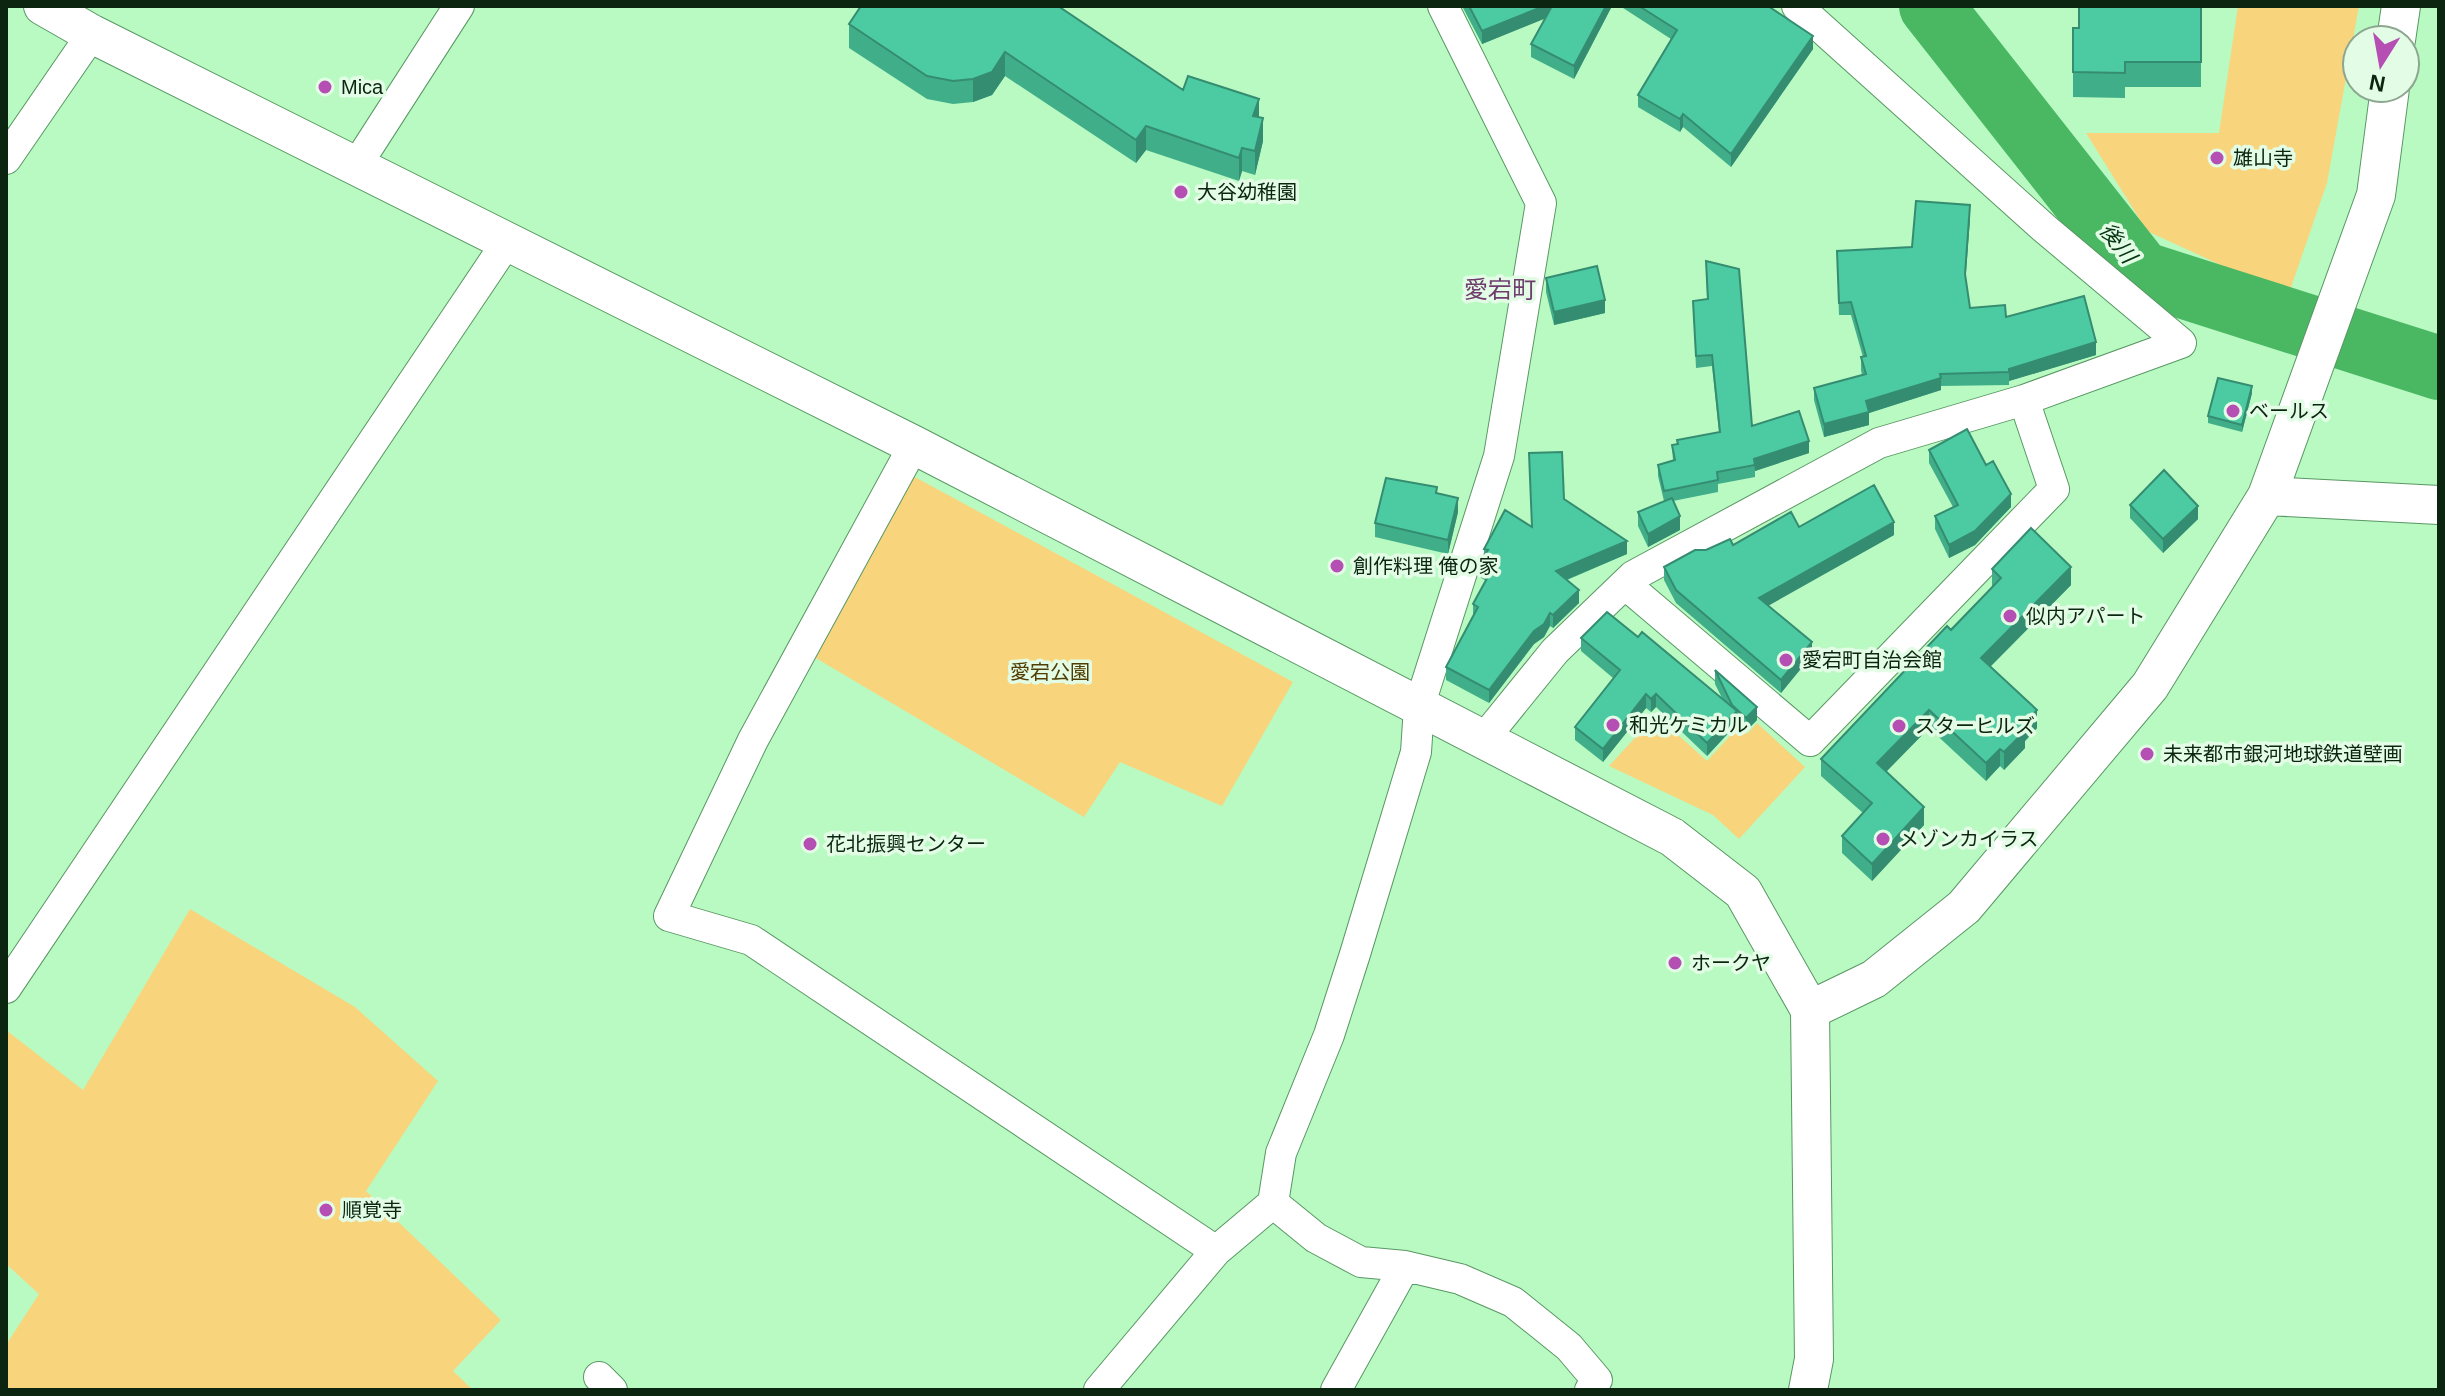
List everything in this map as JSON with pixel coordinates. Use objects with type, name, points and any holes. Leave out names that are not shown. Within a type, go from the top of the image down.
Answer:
[{"type":"street","points":[[43,6],[92,34],[914,445],[1672,837],[1743,892],[1810,1010],[1814,1359],[1808,1390]]},
{"type":"street","points":[[356,166],[459,6]]},
{"type":"street","points":[[1099,1390],[1216,1251],[1273,1203],[1281,1153],[1329,1035],[1416,752],[1419,707],[1499,456],[1541,203],[1443,6]]},
{"type":"street","points":[[1482,741],[1555,651],[1633,576],[1879,443],[2024,400],[2181,343],[2044,228],[1797,6]]},
{"type":"street","points":[[6,159],[92,34]]},
{"type":"street","points":[[1810,1010],[1874,979],[1964,907],[2150,686],[2267,496],[2376,195],[2388,104]]},
{"type":"street","points":[[6,988],[507,242]]},
{"type":"street","points":[[1625,584],[1810,741],[2054,489],[2024,400]]},
{"type":"street","points":[[914,445],[753,740],[669,916],[751,940],[1216,1251]]},
{"type":"street","points":[[2267,496],[2439,505]]},
{"type":"street","points":[[1273,1203],[1316,1238],[1361,1262],[1405,1266],[1460,1279],[1513,1302],[1569,1347],[1597,1380],[1590,1390]]},
{"type":"street","points":[[1336,1390],[1405,1266]]},
{"type":"green space","name":"雄山寺","points":[[2238,6],[2359,6],[2356,24],[2341,24],[2341,104],[2327,183],[2288,296],[2147,231],[2086,133],[2219,133]]},
{"type":"green space","name":"愛宕公園","points":[[913,476],[1293,682],[1222,806],[1120,762],[1084,817],[809,654]]},
{"type":"green space","points":[[1656,715],[1707,761],[1739,726],[1747,734],[1757,723],[1805,767],[1739,839],[1713,815],[1609,766]]},
{"type":"green space","points":[[190,909],[355,1007],[438,1081],[366,1191],[501,1320],[453,1371],[473,1390],[6,1390],[6,1345],[39,1294],[6,1264],[6,1030],[83,1090]]},
{"type":"building","points":[[861,6],[1058,6],[1183,90],[1188,76],[1259,99],[1253,116],[1263,118],[1255,151],[1242,148],[1239,158],[1146,126],[1136,140],[1005,52],[992,72],[973,79],[953,81],[927,76],[849,24]]},
{"type":"building","points":[[1469,6],[1544,6],[1482,31]]},
{"type":"building","points":[[1552,6],[1606,6],[1574,66],[1531,44]]},
{"type":"building","points":[[1639,6],[1768,6],[1813,36],[1731,154],[1683,114],[1680,119],[1638,95],[1677,30]]},
{"type":"building","points":[[2079,6],[2201,6],[2201,62],[2125,62],[2125,73],[2073,72],[2073,28],[2079,28]]},
{"type":"building","points":[[1916,201],[1970,205],[1965,274],[1970,308],[2005,305],[2006,317],[2084,296],[2096,342],[2009,369],[2009,372],[1940,374],[1941,378],[1866,401],[1869,412],[1824,424],[1814,388],[1866,374],[1861,357],[1866,356],[1851,302],[1839,303],[1837,251],[1912,247]]},
{"type":"building","points":[[1706,261],[1739,269],[1752,426],[1799,411],[1809,441],[1754,459],[1755,465],[1717,472],[1718,480],[1664,491],[1658,465],[1675,460],[1672,445],[1678,444],[1677,440],[1720,432],[1712,355],[1696,356],[1693,301],[1708,299]]},
{"type":"building","points":[[1597,266],[1605,300],[1554,312],[1546,278]]},
{"type":"building","points":[[2218,378],[2252,386],[2242,425],[2208,416]]},
{"type":"building","points":[[1967,429],[1986,465],[1993,461],[2011,494],[1975,531],[1949,545],[1935,516],[1958,505],[1929,450]]},
{"type":"building","points":[[1562,452],[1564,499],[1627,541],[1556,571],[1579,590],[1553,615],[1550,613],[1489,690],[1446,667],[1478,607],[1473,604],[1491,571],[1480,564],[1488,550],[1484,549],[1505,510],[1532,527],[1529,453]]},
{"type":"building","points":[[2164,470],[2198,506],[2163,539],[2130,505]]},
{"type":"building","points":[[1386,478],[1437,487],[1436,493],[1458,498],[1448,540],[1375,523]]},
{"type":"building","points":[[1874,485],[1894,522],[1759,598],[1812,642],[1781,680],[1676,590],[1664,567],[1695,550],[1706,550],[1730,539],[1733,545],[1791,512],[1799,527]]},
{"type":"building","points":[[1672,498],[1680,516],[1648,534],[1638,512]]},
{"type":"building","points":[[2031,528],[2071,567],[1981,658],[2037,710],[2020,728],[2025,731],[2004,752],[2000,749],[1986,763],[1929,710],[1877,763],[1924,807],[1872,864],[1842,836],[1872,803],[1821,759],[1947,626],[1951,630],[2001,578],[1992,569]]},
{"type":"building","points":[[1607,612],[1638,637],[1642,632],[1737,711],[1707,743],[1656,694],[1651,699],[1646,694],[1603,749],[1575,727],[1620,670],[1581,638]]},
{"type":"building","points":[[1715,670],[1757,707],[1746,718],[1732,705]]},
{"type":"waterway","name":"後川","points":[[1931,6],[2141,273],[2439,368]]},
{"type":"place","name":"Mica","points":[[325,87]]},
{"type":"place","name":"雄山寺","points":[[2217,158]]},
{"type":"place","name":"大谷幼稚園","points":[[1181,192]]},
{"type":"place","name":"ベールス","points":[[2233,411]]},
{"type":"place","name":"創作料理 俺の家","points":[[1337,566]]},
{"type":"place","name":"似内アパート","points":[[2010,616]]},
{"type":"place","name":"愛宕町自治会館","points":[[1786,660]]},
{"type":"place","name":"和光ケミカル","points":[[1613,725]]},
{"type":"place","name":"スターヒルズ","points":[[1899,726]]},
{"type":"place","name":"未来都市銀河地球鉄道壁画","points":[[2147,754]]},
{"type":"place","name":"メゾンカイラス","points":[[1883,839]]},
{"type":"place","name":"花北振興センター","points":[[810,844]]},
{"type":"place","name":"ホークヤ","points":[[1675,963]]},
{"type":"place","name":"順覚寺","points":[[326,1210]]},
{"type":"district","name":"愛宕町","points":[[1500,289]]}]
